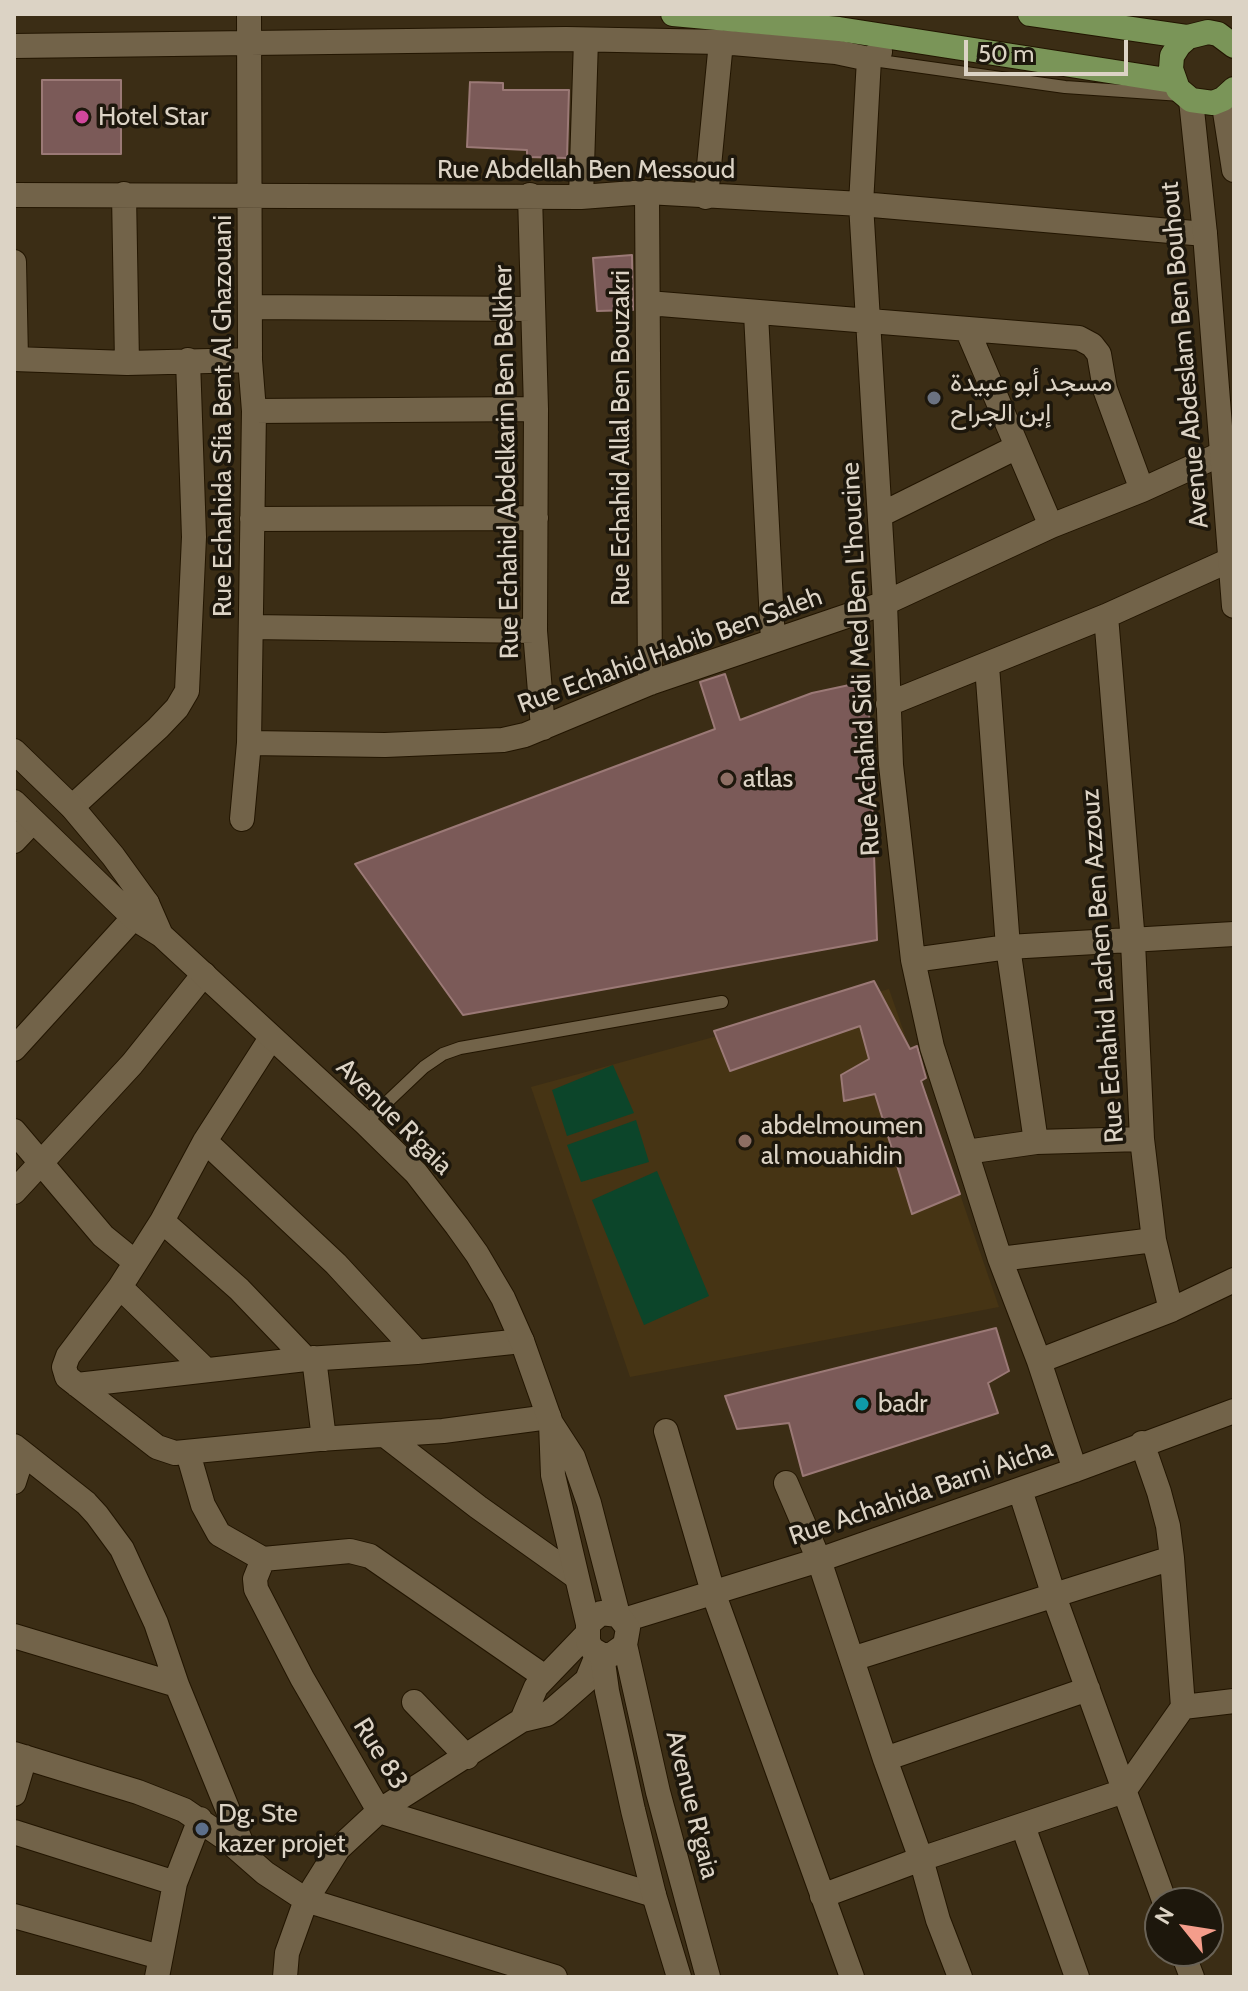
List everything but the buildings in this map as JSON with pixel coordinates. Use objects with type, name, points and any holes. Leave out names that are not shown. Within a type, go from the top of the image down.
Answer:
[{"type":"highway","points":[[673,14],[839,29],[901,38],[1183,92],[1213,103],[1228,94]]},
{"type":"highway","points":[[1030,14],[1188,37],[1208,32],[1227,39],[1234,46]]},
{"type":"highway","points":[[1183,92],[1171,69],[1172,56],[1188,37]]},
{"type":"street","name":"Rue Echahida Sfia Bent Al Ghazouani","points":[[242,819],[249,743],[254,411],[250,360],[249,14]]},
{"type":"street","points":[[14,46],[250,41],[721,42],[836,52],[869,59],[901,38]]},
{"type":"street","points":[[581,197],[586,40]]},
{"type":"street","points":[[706,197],[721,42]]},
{"type":"street","name":"Rue Achahid Sidi Med Ben L'houcine","points":[[869,59],[861,204],[896,826],[913,960],[932,1047],[1000,1259],[1039,1361],[1075,1470]]},
{"type":"street","name":"Avenue Abdeslam Ben Bouhout","points":[[1183,92],[1205,234],[1234,606]]},
{"type":"street","points":[[1228,94],[1234,170]]},
{"type":"street","name":"Rue Abdellah Ben Messoud","points":[[14,195],[581,197],[647,192],[861,204],[1205,234]]},
{"type":"street","name":"Rue Echahid Allal Ben Bouzakri","points":[[647,192],[650,683]]},
{"type":"street","points":[[124,194],[127,363]]},
{"type":"street","name":"Rue Echahid Abdelkarin Ben Belkher","points":[[530,195],[536,409],[535,631],[543,728]]},
{"type":"street","points":[[14,262],[15,359],[127,363],[250,360]]},
{"type":"street","points":[[648,303],[1079,338],[1092,345],[1099,354],[1105,389],[1142,490]]},
{"type":"street","points":[[250,307],[533,309]]},
{"type":"street","points":[[756,314],[773,641]]},
{"type":"street","points":[[967,329],[1051,526]]},
{"type":"street","points":[[72,807],[158,728],[177,708],[187,691],[194,537],[188,360]]},
{"type":"street","points":[[254,411],[536,409]]},
{"type":"street","points":[[880,515],[1017,447]]},
{"type":"street","name":"Rue Echahid Habib Ben Saleh","points":[[249,743],[385,745],[525,735],[650,683],[885,603],[1051,526],[1221,454]]},
{"type":"street","points":[[252,519],[536,518]]},
{"type":"street","points":[[888,704],[1106,616],[1230,560]]},
{"type":"street","name":"Rue Echahid Lachen Ben Azzouz","points":[[1106,616],[1133,942],[1142,1139],[1154,1240],[1171,1310]]},
{"type":"street","points":[[251,627],[535,631]]},
{"type":"street","points":[[987,666],[1008,947],[1036,1142]]},
{"type":"street","name":"Avenue R'gaia","points":[[14,751],[72,807],[140,911],[161,935],[416,1173],[477,1254],[503,1298],[550,1420],[581,1478],[621,1618],[628,1628],[625,1645],[658,1792],[708,1977]]},
{"type":"street","name":"Avenue R'gaia","points":[[14,802],[140,911]]},
{"type":"street","points":[[14,841],[33,821]]},
{"type":"street","points":[[14,1049],[140,911]]},
{"type":"street","points":[[913,960],[1008,947],[1234,934]]},
{"type":"street","points":[[14,1192],[132,1064],[204,974]]},
{"type":"street","points":[[271,1038],[205,1141],[162,1221],[120,1287],[68,1356],[64,1372],[157,1447],[170,1453],[550,1420]]},
{"type":"street","points":[[14,1131],[103,1236],[135,1262]]},
{"type":"street","points":[[966,1152],[1036,1142],[1142,1139]]},
{"type":"street","points":[[205,1141],[266,1201],[328,1255],[417,1352]]},
{"type":"street","points":[[162,1221],[239,1289],[310,1359],[324,1439]]},
{"type":"street","points":[[1000,1259],[1154,1240]]},
{"type":"street","points":[[1039,1361],[1171,1310],[1234,1280]]},
{"type":"street","points":[[120,1287],[206,1370]]},
{"type":"street","points":[[77,1385],[310,1359],[522,1341]]},
{"type":"street","name":"Rue Achahida Barni Aicha","points":[[594,1642],[601,1613],[621,1618],[819,1560],[1234,1411]]},
{"type":"street","name":"Avenue R'gaia","points":[[550,1420],[553,1475],[575,1576],[594,1642],[654,1895],[679,1977]]},
{"type":"street","points":[[666,1431],[713,1592],[852,1977]]},
{"type":"street","points":[[386,1436],[575,1576]]},
{"type":"street","points":[[822,1896],[921,1859],[1124,1791],[1183,1707],[1172,1558],[1159,1492],[1142,1443]]},
{"type":"street","points":[[14,1482],[18,1450]]},
{"type":"street","points":[[18,1450],[86,1503],[122,1549],[156,1623],[177,1685],[247,1857]]},
{"type":"street","points":[[188,1453],[199,1495],[215,1530],[263,1559],[360,1551],[545,1677]]},
{"type":"street","points":[[786,1483],[819,1560],[921,1859],[938,1920],[960,1977]]},
{"type":"street","points":[[1020,1490],[1054,1596],[1159,1887]]},
{"type":"street","points":[[852,1659],[1172,1558]]},
{"type":"street","name":"Rue 83","points":[[263,1559],[255,1579],[256,1589],[302,1678],[379,1811],[654,1895]]},
{"type":"street","points":[[14,1636],[177,1685]]},
{"type":"street","points":[[522,1720],[531,1695],[545,1677],[594,1642]]},
{"type":"street","points":[[594,1642],[619,1651],[625,1645]]},
{"type":"street","points":[[285,1977],[287,1953],[306,1900],[338,1849],[379,1811],[522,1720],[547,1714],[566,1699],[587,1680],[594,1642]]},
{"type":"street","points":[[885,1759],[1088,1689]]},
{"type":"street","points":[[1183,1707],[1234,1701]]},
{"type":"street","points":[[414,1702],[467,1757]]},
{"type":"street","points":[[14,1794],[19,1755],[138,1792],[200,1819],[281,1885],[306,1900],[555,1977]]},
{"type":"street","points":[[14,1916],[159,1967],[175,1883],[200,1819]]},
{"type":"street","points":[[1023,1826],[1077,1977]]},
{"type":"street","points":[[14,1832],[175,1883]]},
{"type":"lane","points":[[869,59],[1065,87],[1183,92]]},
{"type":"lane","points":[[365,1123],[424,1067],[443,1054],[460,1048],[722,1002]]},
{"type":"shaded area","name":"abdelmoumen al mouahidin","points":[[889,989],[999,1307],[630,1377],[531,1087]]},
{"type":"green space","points":[[613,1065],[634,1113],[567,1136],[552,1090]]},
{"type":"green space","points":[[636,1120],[649,1162],[581,1182],[567,1145]]},
{"type":"green space","points":[[657,1171],[709,1296],[644,1325],[592,1200]]},
{"type":"place","name":"Hotel Star","points":[[82,117]]},
{"type":"place","name":"مسجد أبو عبيدة إبن الجراح","points":[[934,398]]},
{"type":"place","name":"atlas","points":[[727,779]]},
{"type":"place","name":"abdelmoumen al mouahidin","points":[[745,1141]]},
{"type":"place","name":"badr","points":[[862,1404]]},
{"type":"place","name":"Dg. Ste kazer projet","points":[[202,1829]]}]
